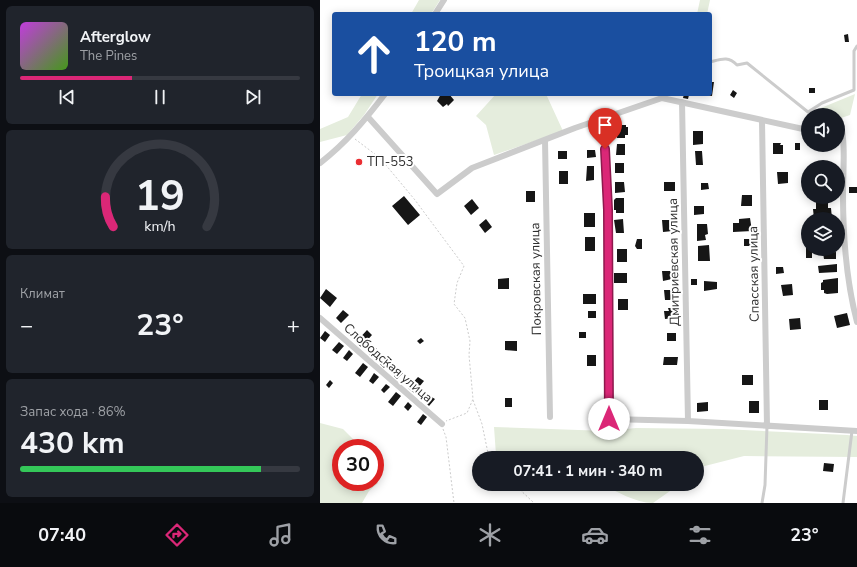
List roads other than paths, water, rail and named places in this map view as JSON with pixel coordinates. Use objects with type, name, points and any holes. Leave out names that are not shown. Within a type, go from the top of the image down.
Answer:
[{"type":"street","points":[[436,12],[444,0]]},
{"type":"street","points":[[320,163],[352,136],[384,96]]},
{"type":"street","points":[[368,117],[437,194],[472,168],[604,118],[662,98],[762,121],[801,128]]},
{"type":"street","name":"Дмитриевская улица","points":[[682,102],[688,421]]},
{"type":"street","points":[[604,118],[607,195],[609,419],[688,421],[854,431]]},
{"type":"street","name":"Спасская улица","points":[[762,121],[767,426]]},
{"type":"street","name":"Покровская улица","points":[[545,140],[550,417]]},
{"type":"street","points":[[844,152],[843,195],[845,251],[852,303],[857,322]]},
{"type":"street","name":"Слободская улица","points":[[320,318],[442,423]]},
{"type":"lane","points":[[712,61],[725,58],[731,59],[737,65],[747,63],[808,112],[822,103],[854,90],[854,50],[857,46]]},
{"type":"lane","points":[[762,503],[765,485],[767,426]]},
{"type":"lane","points":[[843,503],[854,431]]},
{"type":"place","name":"ТП-553","points":[[359,162]]}]
